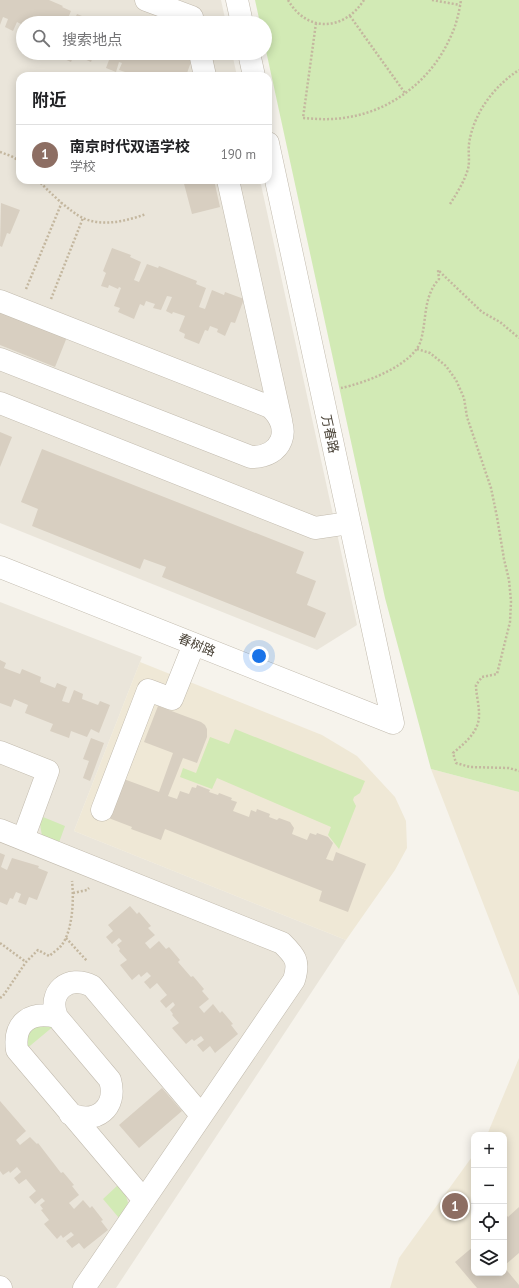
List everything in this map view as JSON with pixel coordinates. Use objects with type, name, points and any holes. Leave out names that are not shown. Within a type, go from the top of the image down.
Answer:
[{"type":"street","points":[[146,0],[191,13]]},
{"type":"street","points":[[237,0],[240,16]]},
{"type":"street","points":[[202,60],[204,72]]},
{"type":"street","points":[[251,60],[253,72]]},
{"type":"street","name":"万春路","points":[[272,162],[393,724]]},
{"type":"street","points":[[0,358],[251,457],[259,458],[274,451],[280,444],[283,437],[283,428],[229,184]]},
{"type":"street","points":[[9,305],[270,407],[277,413],[281,420]]},
{"type":"street","points":[[0,403],[315,528],[349,524]]},
{"type":"street","name":"春树路","points":[[0,568],[393,724]]},
{"type":"street","points":[[102,810],[148,690],[172,699],[194,644]]},
{"type":"street","points":[[0,752],[48,771],[23,839]]},
{"type":"street","points":[[0,830],[282,942],[294,954],[298,969],[294,980],[84,1288]]},
{"type":"street","points":[[70,1114],[84,1118],[99,1115],[109,1104],[112,1096],[110,1080],[56,1017],[54,1004],[58,992],[70,983],[78,982],[92,986],[201,1115]]},
{"type":"street","points":[[56,1017],[40,1015],[25,1021],[17,1034],[17,1050],[144,1200]]},
{"type":"path","points":[[288,0],[291,7],[308,21],[330,24],[341,22],[350,16],[358,9],[364,0]]},
{"type":"path","points":[[432,0],[460,5]]},
{"type":"path","points":[[316,23],[303,118],[323,120],[336,119],[362,114],[382,107],[405,93],[430,71],[442,55],[450,37],[457,19],[461,0]]},
{"type":"path","points":[[350,16],[405,93]]},
{"type":"path","points":[[450,204],[461,187],[468,168],[469,144],[476,119],[489,97],[508,77],[519,70]]},
{"type":"path","points":[[0,152],[16,159]]},
{"type":"path","points":[[42,184],[48,191],[83,218],[98,222],[114,223],[133,219],[146,214]]},
{"type":"path","points":[[9,305],[62,202]]},
{"type":"path","points":[[44,318],[83,218]]},
{"type":"path","points":[[321,392],[349,386],[388,371],[402,363],[417,349],[421,339],[428,297],[434,284],[439,278],[438,270],[482,312],[500,322],[519,338]]},
{"type":"path","points":[[417,349],[430,353],[446,366],[456,380],[464,398],[466,417],[491,488],[509,580],[510,622],[497,674],[482,677],[476,685],[480,711],[479,723],[471,737],[453,753],[456,763],[470,767],[509,768],[519,771]]},
{"type":"path","points":[[0,998],[3,996],[26,962],[38,950],[49,956],[61,946],[66,938],[72,907],[72,875],[78,861]]},
{"type":"path","points":[[66,938],[87,961]]},
{"type":"path","points":[[0,943],[26,962]]},
{"type":"shaded area","points":[[0,0],[221,0],[224,16],[16,16],[16,60],[234,60],[236,72],[16,72],[16,184],[261,184],[357,625],[317,650],[0,523]]},
{"type":"shaded area","points":[[0,602],[142,657],[74,831],[346,940],[116,1288],[0,1288]]},
{"type":"shaded area","points":[[140,662],[322,735],[357,756],[395,797],[406,821],[407,848],[395,870],[346,940],[74,831]]},
{"type":"shaded area","points":[[431,769],[519,792],[519,996]]},
{"type":"shaded area","points":[[519,1058],[519,1288],[390,1288],[399,1258],[471,1158],[471,1276],[507,1276],[507,1132],[488,1132]]},
{"type":"green space","points":[[255,0],[519,0],[519,792],[431,769],[385,598],[272,78],[272,72],[271,72],[268,60],[272,60],[272,16],[258,16]]},
{"type":"green space","points":[[235,729],[365,781],[360,793],[354,797],[353,800],[356,806],[339,849],[328,835],[331,827],[217,778],[212,789],[180,777],[183,768],[196,773],[210,737],[229,744]]},
{"type":"green space","points":[[43,817],[65,826],[57,848],[42,836],[40,824]]},
{"type":"green space","points":[[30,1024],[55,1025],[25,1050]]},
{"type":"green space","points":[[118,1185],[126,1196],[128,1203],[119,1218],[103,1199]]},
{"type":"building","points":[[0,0],[49,0],[71,11],[69,16],[16,16],[16,24],[13,31],[5,27],[8,19],[3,17],[0,25]]},
{"type":"building","points":[[109,60],[192,60],[187,72],[125,72],[119,70],[122,63],[119,62],[116,72],[106,68]]},
{"type":"building","points":[[184,184],[215,184],[220,207],[192,214]]},
{"type":"building","points":[[1,203],[20,210],[10,234],[7,233],[2,247],[0,246]]},
{"type":"building","points":[[112,248],[131,255],[130,257],[141,262],[134,280],[139,282],[147,264],[158,268],[159,266],[197,281],[196,284],[206,288],[199,307],[205,309],[212,290],[224,295],[225,292],[244,299],[235,323],[231,322],[225,336],[217,332],[218,329],[210,326],[208,331],[205,330],[199,344],[184,338],[185,334],[179,331],[185,316],[173,312],[172,314],[166,311],[172,297],[167,296],[161,310],[153,308],[155,304],[146,301],[144,306],[140,304],[134,319],[118,312],[120,308],[114,306],[121,288],[119,287],[118,289],[109,285],[108,288],[101,286],[106,273],[103,271]]},
{"type":"building","points":[[0,310],[67,337],[55,367],[0,345]]},
{"type":"building","points":[[0,432],[12,437],[0,467]]},
{"type":"building","points":[[42,449],[304,552],[296,573],[316,581],[307,605],[326,613],[315,638],[162,577],[166,567],[144,559],[140,569],[32,526],[38,509],[21,502]]},
{"type":"building","points":[[0,660],[6,663],[4,668],[20,674],[22,669],[41,677],[40,682],[55,688],[57,683],[67,687],[62,701],[69,703],[74,690],[83,694],[82,699],[98,705],[100,701],[110,705],[99,733],[91,729],[87,737],[71,731],[69,738],[50,731],[53,724],[25,713],[28,705],[14,699],[11,707],[0,703]]},
{"type":"building","points":[[158,706],[201,722],[207,729],[207,737],[197,763],[183,758],[168,796],[177,799],[180,791],[189,794],[192,787],[196,788],[197,785],[210,790],[209,792],[218,795],[219,793],[232,798],[231,800],[237,802],[233,811],[249,817],[251,810],[256,812],[257,809],[270,814],[269,817],[277,820],[279,818],[290,822],[294,828],[292,834],[307,840],[310,833],[316,835],[317,833],[328,837],[333,843],[326,859],[333,861],[336,852],[366,864],[348,912],[319,901],[322,891],[165,829],[161,840],[131,829],[132,827],[106,817],[121,778],[159,792],[173,753],[144,742]]},
{"type":"building","points":[[91,738],[104,743],[90,781],[83,778],[89,761],[83,759]]},
{"type":"building","points":[[0,853],[5,855],[1,867],[7,870],[12,858],[39,866],[38,868],[48,872],[37,900],[29,897],[26,905],[18,902],[21,894],[16,892],[13,899],[10,898],[7,905],[0,902]]},
{"type":"building","points":[[130,906],[137,914],[139,912],[151,926],[148,928],[155,935],[145,943],[150,949],[159,941],[166,949],[169,947],[180,960],[178,962],[204,989],[202,991],[209,999],[199,1007],[204,1013],[213,1004],[220,1013],[222,1011],[233,1024],[231,1025],[238,1034],[215,1053],[210,1046],[203,1052],[197,1045],[204,1040],[201,1036],[194,1041],[192,1039],[186,1044],[172,1028],[179,1023],[172,1015],[173,1014],[170,1010],[175,1005],[173,1002],[166,1008],[160,1001],[167,995],[157,983],[150,989],[144,982],[151,976],[147,972],[141,977],[139,974],[132,980],[120,965],[127,960],[119,951],[120,949],[117,945],[122,941],[119,938],[112,944],[106,937],[113,931],[108,925]]},
{"type":"building","points":[[162,1088],[182,1111],[139,1148],[119,1125]]},
{"type":"building","points":[[0,1101],[26,1131],[16,1140],[20,1145],[30,1137],[37,1144],[38,1143],[61,1173],[63,1172],[74,1185],[72,1186],[79,1195],[69,1203],[74,1209],[83,1200],[90,1208],[92,1206],[103,1220],[101,1221],[108,1230],[84,1249],[79,1243],[72,1248],[66,1241],[74,1235],[71,1232],[63,1238],[61,1235],[57,1239],[44,1224],[49,1220],[41,1210],[43,1209],[40,1205],[45,1201],[42,1198],[35,1204],[29,1197],[36,1191],[26,1179],[19,1184],[14,1178],[21,1172],[17,1167],[10,1173],[9,1171],[3,1175],[0,1171]]},
{"type":"building","points":[[519,1207],[519,1253],[507,1263],[507,1216],[508,1217]]},
{"type":"building","points":[[471,1249],[471,1276],[507,1276],[507,1271],[519,1285],[519,1288],[477,1288],[455,1262]]},
{"type":"place","name":"南京时代双语学校","points":[[455,1206]]}]
